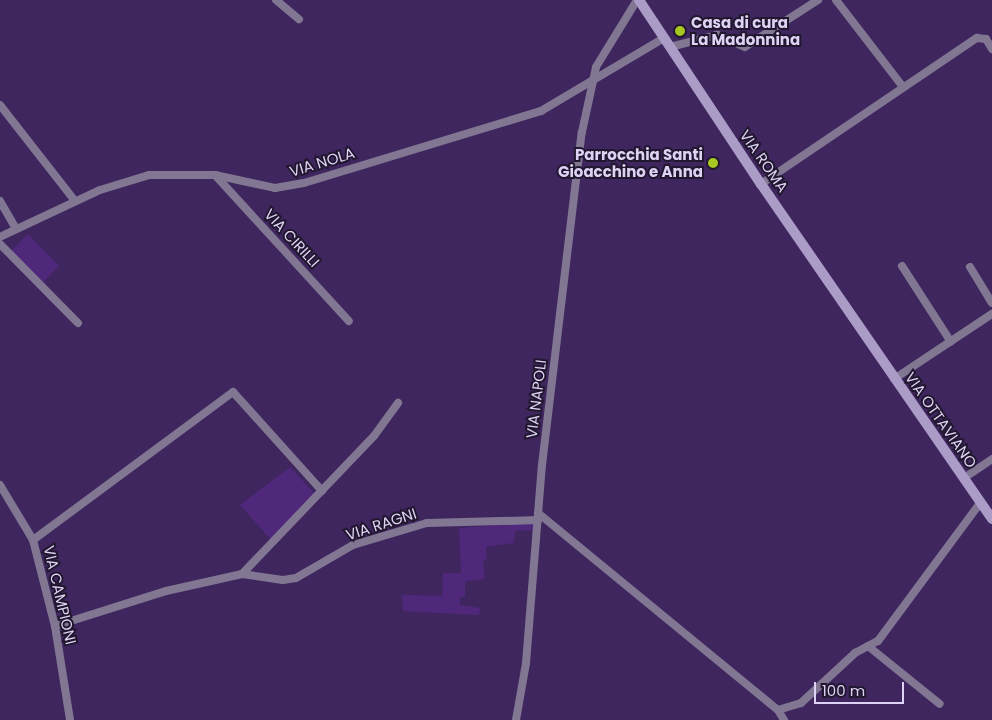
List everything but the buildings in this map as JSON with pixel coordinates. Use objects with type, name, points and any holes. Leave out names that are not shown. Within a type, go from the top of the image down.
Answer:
[{"type":"main road","name":"VIA ROMA","points":[[638,0],[866,338]]},
{"type":"main road","name":"VIA OTTAVIANO","points":[[866,338],[992,519]]},
{"type":"street","points":[[276,0],[299,19]]},
{"type":"street","name":"VIA NAPOLI","points":[[516,720],[526,663],[538,516],[582,132],[596,67],[638,0]]},
{"type":"street","points":[[670,47],[717,34],[745,47],[818,0]]},
{"type":"street","points":[[836,0],[903,87]]},
{"type":"street","name":"VIA NOLA","points":[[0,237],[117,183],[149,175],[215,175],[267,187],[293,186],[541,111],[592,83],[607,70],[664,38]]},
{"type":"street","points":[[761,184],[976,38],[986,39],[992,48]]},
{"type":"street","points":[[0,105],[75,201]]},
{"type":"street","name":"VIA CIRILLI","points":[[215,175],[349,320]]},
{"type":"street","points":[[0,201],[16,229]]},
{"type":"street","points":[[0,244],[78,323]]},
{"type":"street","points":[[902,266],[951,342]]},
{"type":"street","points":[[970,267],[989,291],[992,303]]},
{"type":"street","points":[[894,379],[992,314]]},
{"type":"street","points":[[33,540],[233,392],[322,491]]},
{"type":"street","points":[[242,574],[374,436],[398,403]]},
{"type":"street","points":[[964,478],[992,459]]},
{"type":"street","name":"VIA CAMPIONI","points":[[0,485],[33,540],[55,626],[70,720]]},
{"type":"street","points":[[778,710],[791,707],[810,697],[834,670],[868,646],[886,630],[929,569],[981,502]]},
{"type":"street","points":[[538,516],[778,710],[784,720]]},
{"type":"street","name":"VIA RAGNI","points":[[55,626],[166,591],[242,574],[283,580],[296,578],[353,545],[427,524],[538,516]]},
{"type":"street","points":[[868,646],[940,704]]},
{"type":"shaded area","points":[[28,234],[59,266],[42,283],[11,251]]},
{"type":"shaded area","points":[[290,467],[316,495],[272,541],[240,505]]},
{"type":"shaded area","points":[[535,522],[534,530],[515,531],[514,543],[486,547],[487,559],[483,560],[485,579],[465,581],[465,597],[460,597],[460,605],[480,608],[479,615],[403,611],[402,595],[442,596],[443,573],[461,573],[459,528]]},
{"type":"place","name":"Casa di cura La Madonnina","points":[[680,31]]},
{"type":"place","name":"Parrocchia Santi Gioacchino e Anna","points":[[713,163]]}]
